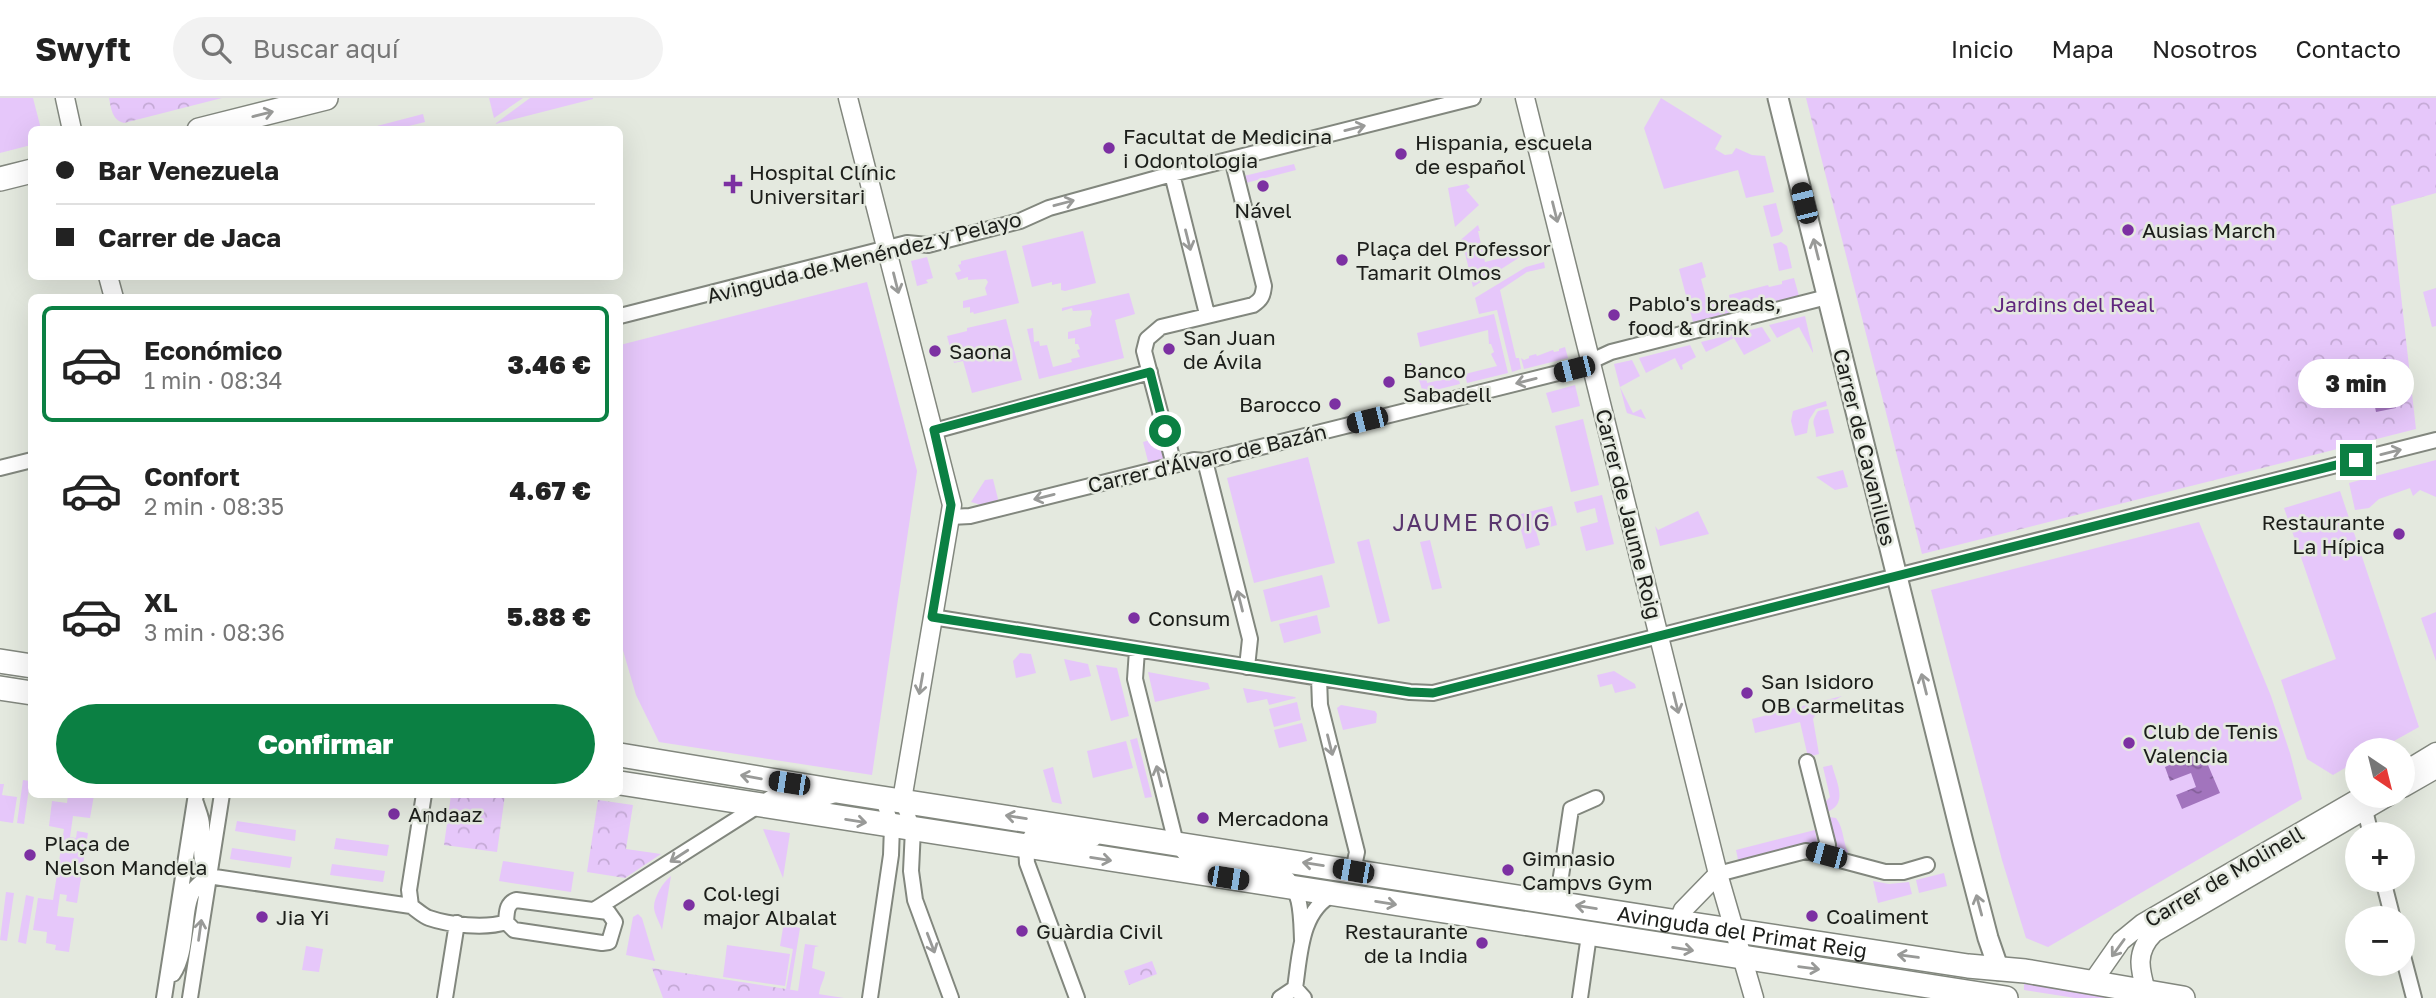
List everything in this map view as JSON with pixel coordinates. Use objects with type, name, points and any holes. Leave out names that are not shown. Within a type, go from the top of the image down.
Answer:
[{"type":"main road","points":[[215,126],[326,98]]},
{"type":"main road","name":"Carrer de Cavanilles","points":[[1778,98],[1963,842],[1999,970]]},
{"type":"main road","points":[[0,179],[28,173]]},
{"type":"main road","points":[[0,661],[28,665]]},
{"type":"main road","points":[[0,688],[28,692]]},
{"type":"main road","name":"Avinguda del Primat Reig","points":[[623,755],[1678,922],[1999,970],[2025,971],[2147,995],[2183,998]]},
{"type":"main road","name":"Avinguda del Primat Reig","points":[[623,783],[2008,998]]},
{"type":"main road","points":[[1589,934],[1614,925],[1663,930],[1678,922]]},
{"type":"street","points":[[65,98],[71,126]]},
{"type":"street","points":[[848,98],[950,493],[951,517],[892,799],[902,828],[915,900],[951,998]]},
{"type":"street","name":"Avinguda de Menéndez y Pelayo","points":[[623,315],[907,243],[928,245],[955,239],[1020,221],[1049,208],[1172,174],[1473,98]]},
{"type":"street","name":"Carrer de Jaume Roig","points":[[1525,98],[1718,874],[1754,998]]},
{"type":"street","points":[[1174,464],[1144,344],[1152,333],[1161,327],[1253,305],[1264,294],[1233,159]]},
{"type":"street","points":[[1172,174],[1207,314]]},
{"type":"street","name":"Carrer d'Álvaro de Bazán","points":[[951,517],[970,516],[1174,464],[1205,461],[1574,369],[1611,352],[1827,297]]},
{"type":"street","points":[[934,430],[1150,372]]},
{"type":"street","points":[[932,617],[1410,692],[1433,693],[2436,440]]},
{"type":"street","points":[[0,468],[28,461]]},
{"type":"street","points":[[1205,461],[1250,639],[1247,667]]},
{"type":"street","points":[[1137,650],[1134,665],[1136,682],[1176,843]]},
{"type":"street","points":[[1319,678],[1320,705],[1357,852],[1353,871]]},
{"type":"street","points":[[2415,765],[2436,752]]},
{"type":"street","points":[[1807,762],[1828,845],[1826,855]]},
{"type":"street","points":[[2415,781],[2436,769]]},
{"type":"street","name":"Avinguda del Primat Reig","points":[[757,805],[775,794],[822,800],[843,792]]},
{"type":"street","points":[[705,797],[713,802],[719,814],[718,826],[712,835]]},
{"type":"street","points":[[196,798],[202,822],[199,846],[201,861],[208,876]]},
{"type":"street","points":[[164,998],[196,798]]},
{"type":"street","points":[[190,998],[221,798]]},
{"type":"street","points":[[411,906],[410,890],[423,798]]},
{"type":"street","points":[[1557,903],[1572,809],[1596,798]]},
{"type":"street","points":[[870,998],[891,855],[902,828],[892,799]]},
{"type":"street","points":[[594,911],[757,805]]},
{"type":"street","name":"Carrer de Molinell","points":[[2147,995],[2141,971],[2141,956],[2143,947],[2154,933],[2355,808]]},
{"type":"street","name":"Carrer de Molinell","points":[[2091,984],[2122,941],[2143,923],[2342,816]]},
{"type":"street","name":"Avinguda del Primat Reig","points":[[1026,847],[1031,836],[1039,834],[1085,840],[1115,834]]},
{"type":"street","name":"Avinguda del Primat Reig","points":[[1176,843],[1188,858],[1283,874],[1294,888]]},
{"type":"street","points":[[1026,847],[1027,863],[1077,998]]},
{"type":"street","points":[[1678,922],[1683,910],[1718,874],[1806,851],[1893,873],[1927,865]]},
{"type":"street","points":[[208,876],[411,906],[427,918],[457,923],[488,926],[506,922]]},
{"type":"street","points":[[167,983],[182,957],[195,888],[208,876]]},
{"type":"street","points":[[1280,998],[1299,993],[1302,940],[1300,908],[1294,888]]},
{"type":"street","points":[[885,904],[891,894],[900,889],[908,892],[915,900]]},
{"type":"street","points":[[1302,940],[1315,910],[1334,894]]},
{"type":"street","points":[[516,900],[608,912],[615,922],[609,942],[602,943],[514,930],[506,922],[507,907],[510,902],[516,900]]},
{"type":"street","points":[[445,998],[457,923]]},
{"type":"street","points":[[1580,998],[1589,934]]},
{"type":"street","name":"Carrer de Cavanilles","points":[[1999,970],[2008,998]]},
{"type":"street","points":[[2408,976],[2414,998]]},
{"type":"green space","points":[[0,98],[33,98],[40,126],[28,126],[28,146],[0,153]]},
{"type":"green space","points":[[109,98],[222,98],[124,123],[111,110]]},
{"type":"green space","points":[[489,98],[523,98],[494,118]]},
{"type":"green space","points":[[530,98],[593,98],[593,99],[495,124]]},
{"type":"green space","points":[[1661,98],[1722,136],[1715,149],[1725,155],[1732,154],[1736,148],[1752,155],[1765,156],[1774,192],[1746,198],[1738,170],[1664,189],[1644,128]]},
{"type":"green space","name":"Jardins del Real","points":[[1806,98],[2436,98],[2436,193],[2391,206],[2416,429],[1922,554]]},
{"type":"green space","points":[[423,114],[425,122],[409,126],[377,126]]},
{"type":"green space","points":[[1294,164],[1296,170],[1246,183],[1244,176]]},
{"type":"green space","points":[[1467,184],[1470,187],[1466,190],[1479,205],[1455,227],[1448,188]]},
{"type":"green space","points":[[1776,203],[1783,231],[1771,237],[1763,206]]},
{"type":"green space","points":[[1478,225],[1485,262],[1515,252],[1516,254],[1531,250],[1473,287],[1465,253],[1457,243]]},
{"type":"green space","points":[[1083,231],[1096,283],[1065,291],[1061,290],[1061,283],[1052,285],[1052,282],[1032,287],[1022,246]]},
{"type":"green space","points":[[1781,242],[1787,246],[1792,268],[1779,271],[1773,244]]},
{"type":"green space","points":[[1006,250],[1019,303],[970,313],[970,307],[963,308],[963,301],[987,295],[985,288],[988,282],[986,279],[968,280],[968,277],[958,280],[955,273],[961,271],[958,265],[961,261]]},
{"type":"green space","points":[[927,257],[933,278],[926,280],[928,283],[917,286],[911,261]]},
{"type":"green space","points":[[1544,262],[1545,268],[1527,272],[1500,290],[1521,369],[1512,372],[1497,310],[1479,314],[1475,298],[1526,267]]},
{"type":"green space","points":[[1702,262],[1706,277],[1701,279],[1708,305],[1730,300],[1729,295],[1782,284],[1782,281],[1794,278],[1799,296],[1693,322],[1679,269]]},
{"type":"green space","points":[[867,282],[917,471],[872,775],[659,742],[636,695],[623,650],[623,344]]},
{"type":"green space","points":[[2436,288],[2436,326],[2432,327],[2423,292]]},
{"type":"green space","points":[[1129,293],[1135,314],[1115,320],[1124,358],[1039,379],[1027,329],[1033,328],[1034,342],[1039,341],[1040,346],[1047,345],[1053,367],[1072,362],[1071,359],[1080,357],[1077,350],[1080,349],[1078,344],[1075,344],[1075,338],[1068,339],[1068,332],[1091,326],[1092,314],[1091,310],[1073,311],[1072,308],[1062,311],[1062,308]]},
{"type":"green space","points":[[1494,314],[1508,373],[1467,383],[1465,374],[1497,366],[1491,354],[1494,352],[1489,344],[1488,330],[1420,347],[1417,333]]},
{"type":"green space","points":[[1805,316],[1813,353],[1799,327],[1777,338],[1769,325]]},
{"type":"green space","points":[[1006,319],[1022,380],[972,393],[963,361],[954,363],[947,336],[967,331],[967,328]]},
{"type":"green space","points":[[1762,327],[1771,341],[1744,355],[1734,338],[1706,352],[1701,342]]},
{"type":"green space","points":[[1690,345],[1696,357],[1682,365],[1681,370],[1675,358],[1646,373],[1639,358]]},
{"type":"green space","points":[[1565,347],[1568,358],[1524,369],[1521,358],[1524,360],[1529,356],[1559,351]]},
{"type":"green space","points":[[1632,360],[1640,376],[1620,387],[1614,364]]},
{"type":"green space","points":[[1421,363],[1423,370],[1426,370],[1427,383],[1458,376],[1460,384],[1423,393],[1417,373]]},
{"type":"green space","points":[[1575,385],[1580,406],[1552,413],[1546,393]]},
{"type":"green space","points":[[1620,387],[1633,413],[1641,409],[1646,419],[1627,413]]},
{"type":"green space","points":[[1826,401],[1827,406],[1816,409],[1809,420],[1807,433],[1795,436],[1791,421],[1793,411]]},
{"type":"green space","points":[[1828,409],[1834,433],[1816,437],[1813,422],[1815,416],[1818,411]]},
{"type":"green space","points":[[1583,419],[1599,485],[1571,492],[1555,426]]},
{"type":"green space","points":[[1161,437],[1167,460],[1149,465],[1143,442]]},
{"type":"green space","points":[[1308,457],[1335,563],[1254,583],[1227,478]]},
{"type":"green space","points":[[2436,460],[2436,497],[2420,490],[2413,496],[2410,488],[2379,499],[2369,508],[2355,510],[2349,483]]},
{"type":"green space","points":[[1843,470],[1848,487],[1835,490],[1816,477]]},
{"type":"green space","points":[[993,479],[998,499],[996,503],[985,506],[971,502],[985,480]]},
{"type":"green space","points":[[2340,491],[2419,727],[2399,738],[2345,738],[2345,768],[2333,775],[2307,759],[2281,680],[2336,659],[2284,508]]},
{"type":"green space","points":[[1602,495],[1614,544],[1586,551],[1580,527],[1598,522],[1595,508],[1577,513],[1574,502]]},
{"type":"green space","points":[[1552,506],[1557,525],[1536,531],[1540,545],[1526,549],[1517,515]]},
{"type":"green space","points":[[1698,511],[1709,534],[1660,546],[1655,526],[1658,530]]},
{"type":"green space","name":"Club de Tenis Valencia","points":[[2199,522],[2271,696],[2302,799],[2048,947],[2026,938],[2002,860],[1931,590]]},
{"type":"green space","points":[[1369,539],[1390,621],[1378,624],[1357,542]]},
{"type":"green space","points":[[1430,540],[1442,588],[1432,590],[1420,542]]},
{"type":"green space","points":[[1322,575],[1330,607],[1271,622],[1263,590]]},
{"type":"green space","points":[[2436,612],[2436,661],[2421,618]]},
{"type":"green space","points":[[1317,615],[1321,633],[1284,643],[1279,624]]},
{"type":"green space","points":[[1020,653],[1031,654],[1036,673],[1016,678],[1013,661]]},
{"type":"green space","points":[[1064,659],[1088,664],[1091,676],[1070,681]]},
{"type":"green space","points":[[1096,665],[1117,668],[1129,716],[1111,721]]},
{"type":"green space","points":[[1614,671],[1635,684],[1636,688],[1615,693],[1612,684],[1600,687],[1597,675]]},
{"type":"green space","points":[[1148,672],[1208,683],[1210,689],[1155,702]]},
{"type":"green space","points":[[1243,688],[1296,698],[1269,705],[1267,699],[1247,703]]},
{"type":"green space","points":[[1842,696],[1819,709],[1813,719],[1819,754],[1808,757],[1800,722],[1755,733],[1752,719]]},
{"type":"green space","points":[[1297,702],[1301,720],[1274,727],[1269,709]]},
{"type":"green space","points":[[1341,705],[1375,711],[1376,723],[1343,730],[1337,708]]},
{"type":"green space","points":[[1302,723],[1307,741],[1279,748],[1274,730]]},
{"type":"green space","points":[[1137,738],[1152,797],[1145,798],[1130,740]]},
{"type":"green space","points":[[1126,741],[1133,768],[1093,778],[1087,751]]},
{"type":"green space","points":[[1832,765],[1839,798],[1838,804],[1827,812],[1825,802],[1830,797],[1823,767]]},
{"type":"green space","points":[[1053,767],[1062,804],[1052,802],[1043,770]]},
{"type":"green space","points":[[23,780],[28,781],[24,824],[17,823]]},
{"type":"green space","points":[[0,784],[4,784],[2,795],[17,797],[13,823],[0,821]]},
{"type":"green space","points":[[68,798],[93,798],[90,818],[73,816],[70,837],[76,838],[77,831],[88,833],[77,903],[66,901],[67,895],[60,894],[57,916],[74,918],[69,952],[55,950],[56,945],[46,943],[47,932],[33,930],[38,898],[53,900],[64,829],[49,826],[52,801],[67,803]]},
{"type":"green space","points":[[451,798],[505,798],[497,852],[444,845]]},
{"type":"green space","points":[[598,800],[633,805],[626,849],[661,854],[625,878],[587,872]]},
{"type":"green space","points":[[1829,817],[1836,818],[1839,822],[1851,857],[1836,848]]},
{"type":"green space","points":[[237,821],[296,830],[295,841],[235,831]]},
{"type":"green space","points":[[763,829],[790,833],[783,878]]},
{"type":"green space","points":[[1815,830],[1817,841],[1814,845],[1739,864],[1736,850]]},
{"type":"green space","points":[[336,838],[389,845],[387,856],[334,849]]},
{"type":"green space","points":[[232,848],[292,857],[290,868],[230,859]]},
{"type":"green space","points":[[503,861],[574,872],[571,892],[499,881]]},
{"type":"green space","points":[[332,864],[385,871],[383,882],[330,875]]},
{"type":"green space","points":[[1944,873],[1947,886],[1919,893],[1916,880]]},
{"type":"green space","points":[[671,876],[662,930],[654,903]]},
{"type":"green space","points":[[1873,881],[1889,884],[1909,882],[1912,894],[1878,903]]},
{"type":"green space","points":[[6,892],[14,893],[7,941],[0,940]]},
{"type":"green space","points":[[26,895],[34,897],[26,944],[18,942]]},
{"type":"green space","points":[[770,913],[786,916],[785,925],[800,928],[790,990],[786,989],[793,949],[780,946],[784,922],[769,920]]},
{"type":"green space","points":[[638,914],[642,918],[655,961],[626,955],[633,917]]},
{"type":"green space","points":[[805,944],[819,946],[815,947],[812,968],[825,974],[819,994],[797,998]]},
{"type":"green space","points":[[727,945],[790,954],[785,986],[723,977]]},
{"type":"green space","points":[[306,946],[323,949],[319,972],[302,970]]},
{"type":"green space","points":[[1152,961],[1157,974],[1129,985],[1124,971]]},
{"type":"green space","points":[[652,968],[844,998],[663,998]]},
{"type":"green space","points":[[2024,983],[2118,998],[2075,998],[2024,990]]},
{"type":"water","points":[[2386,358],[2396,408],[2376,412],[2366,362]]},
{"type":"water","points":[[2202,751],[2220,793],[2182,809],[2176,795],[2196,787],[2191,773],[2170,781],[2165,767]]},
{"type":"place","name":"Facultat de Medicina i Odontologia","points":[[1109,148]]},
{"type":"place","name":"Hispania, escuela de español","points":[[1401,154]]},
{"type":"place","name":"Hospital Clínic Universitari","points":[[733,184]]},
{"type":"place","name":"Nável","points":[[1263,186]]},
{"type":"place","name":"Ausias March","points":[[2128,230]]},
{"type":"place","name":"Plaça del Professor Tamarit Olmos","points":[[1342,260]]},
{"type":"place","name":"Pablo's breads, food & drink","points":[[1614,315]]},
{"type":"place","name":"San Juan de Ávila","points":[[1169,349]]},
{"type":"place","name":"Saona","points":[[935,351]]},
{"type":"place","name":"Banco Sabadell","points":[[1389,382]]},
{"type":"place","name":"Barocco","points":[[1335,404]]},
{"type":"place","name":"Restaurante La Hípica","points":[[2399,534]]},
{"type":"place","name":"Consum","points":[[1134,618]]},
{"type":"place","name":"San Isidoro OB Carmelitas","points":[[1747,693]]},
{"type":"place","name":"Club de Tenis Valencia","points":[[2129,743]]},
{"type":"place","name":"Andaaz","points":[[394,814]]},
{"type":"place","name":"Mercadona","points":[[1203,818]]},
{"type":"place","name":"Plaça de Nelson Mandela","points":[[30,855]]},
{"type":"place","name":"Gimnasio Campvs Gym","points":[[1508,870]]},
{"type":"place","name":"Col·legi major Albalat","points":[[689,905]]},
{"type":"place","name":"Coaliment","points":[[1812,916]]},
{"type":"place","name":"Jia Yi","points":[[262,917]]},
{"type":"place","name":"Guàrdia Civil","points":[[1022,931]]},
{"type":"place","name":"Restaurante de la India","points":[[1482,943]]},
{"type":"district","name":"JAUME ROIG","points":[[1472,522]]},
{"type":"route","points":[[1165,431],[1150,372],[934,430],[950,493],[951,517],[932,617],[1423,694],[1433,693],[2356,460]]}]
